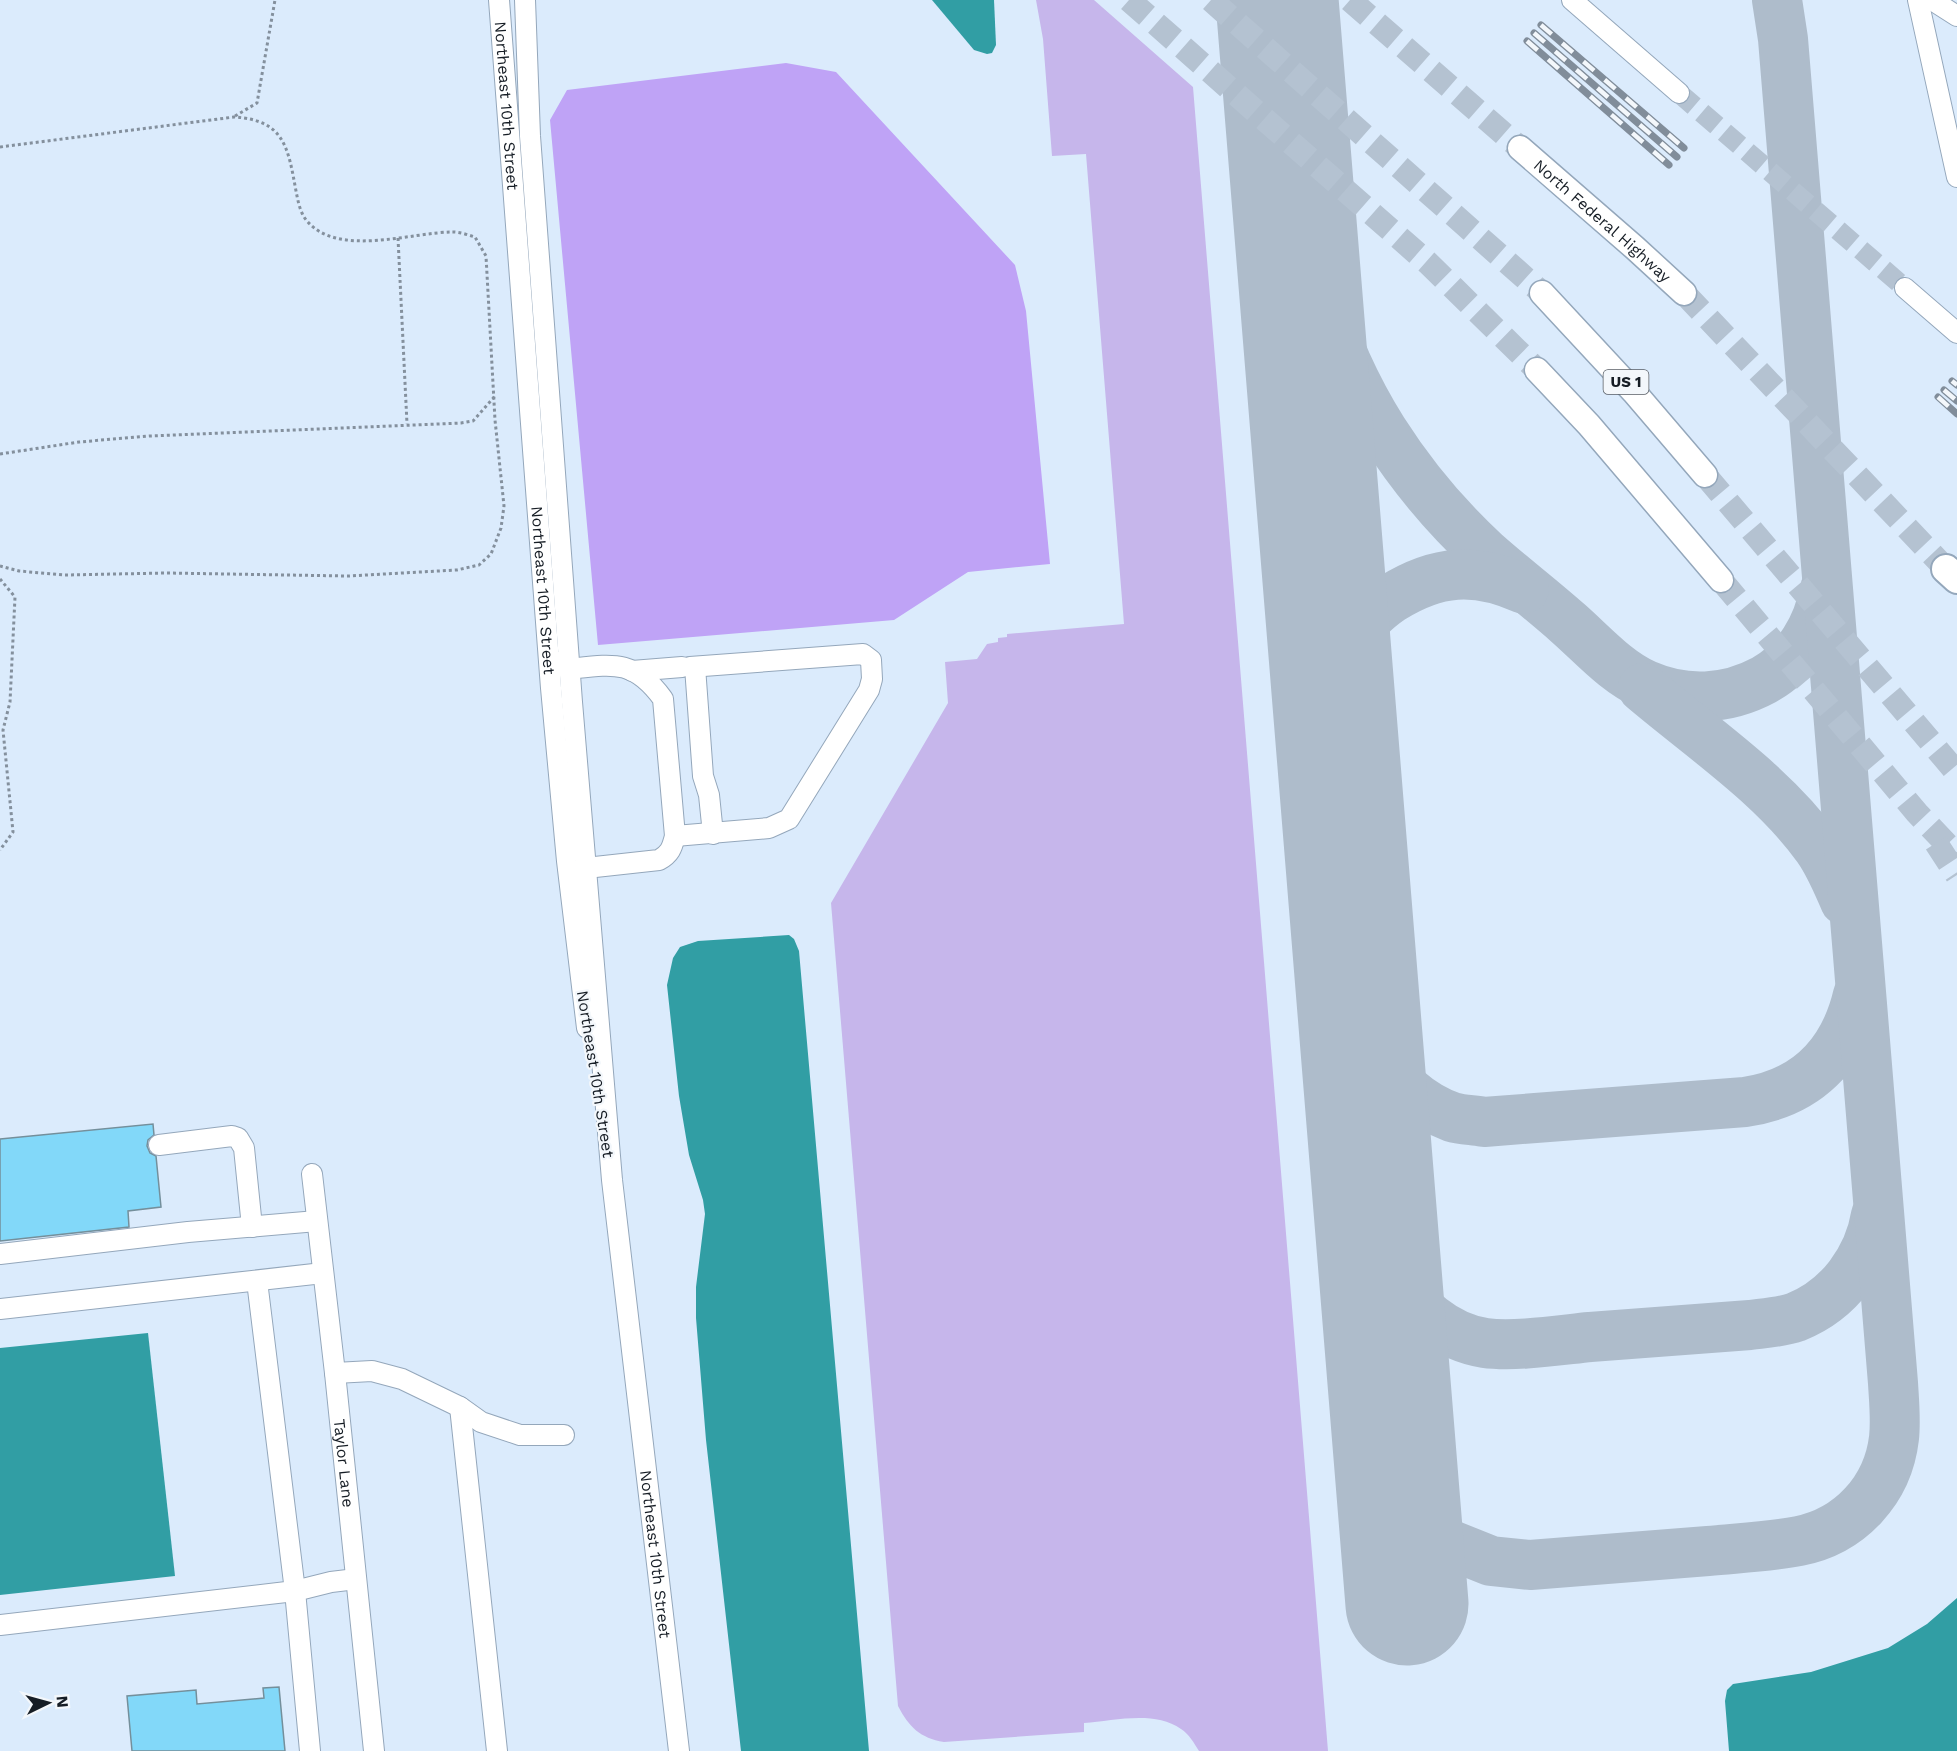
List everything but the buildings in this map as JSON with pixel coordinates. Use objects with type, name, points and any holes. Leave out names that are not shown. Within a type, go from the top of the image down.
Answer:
[{"type":"main road","name":"North Federal Highway","points":[[1520,148],[1684,293]]},
{"type":"main road","name":"US 1","points":[[1542,293],[1635,392],[1705,475]]},
{"type":"main road","points":[[1537,370],[1589,425],[1721,580]]},
{"type":"street","name":"Northeast 10th Street","points":[[499,0],[546,630],[573,918],[586,1022],[612,1180]]},
{"type":"street","name":"Northeast 10th Street","points":[[525,0],[530,136],[569,669],[612,1180],[679,1751]]},
{"type":"street","points":[[1572,0],[1679,93]]},
{"type":"street","points":[[1918,0],[1957,177]]},
{"type":"street","points":[[1932,0],[1957,16]]},
{"type":"street","points":[[516,233],[537,231]]},
{"type":"street","points":[[1905,288],[1956,328]]},
{"type":"street","points":[[546,630],[554,652],[560,662],[569,669],[616,664],[652,684],[663,699],[675,836],[668,854],[659,860],[586,868]]},
{"type":"street","points":[[632,671],[863,654],[870,660],[872,679],[868,690],[789,819],[769,828],[675,836]]},
{"type":"street","points":[[689,667],[703,776],[710,795],[713,834]]},
{"type":"street","points":[[159,1145],[232,1136],[238,1138],[244,1148],[252,1227]]},
{"type":"street","name":"Taylor Lane","points":[[312,1174],[374,1751]]},
{"type":"street","points":[[0,1254],[188,1232],[317,1221]]},
{"type":"street","points":[[0,1309],[323,1274]]},
{"type":"street","points":[[257,1281],[295,1591],[309,1751]]},
{"type":"street","points":[[335,1373],[372,1371],[402,1379],[460,1407],[481,1422],[520,1436],[564,1436]]},
{"type":"street","points":[[460,1407],[497,1751]]},
{"type":"street","points":[[0,1625],[295,1591],[331,1582],[356,1579]]},
{"type":"path","points":[[234,117],[257,103],[275,0]]},
{"type":"path","points":[[0,147],[234,117],[254,118],[270,126],[289,151],[299,205],[307,221],[338,239],[358,242],[454,232],[475,237],[486,256],[504,506],[501,528],[491,554],[479,565],[456,570],[348,576],[66,574],[19,572],[0,566]]},
{"type":"path","points":[[398,237],[407,424]]},
{"type":"path","points":[[0,454],[79,442],[149,436],[473,421],[495,396]]},
{"type":"path","points":[[0,579],[15,597],[10,702],[3,730],[13,832],[0,850]]},
{"type":"shaded area","points":[[932,0],[994,0],[996,45],[992,53],[987,54],[974,50]]},
{"type":"shaded area","points":[[1036,0],[1094,0],[1193,87],[1328,1751],[1199,1751],[1181,1729],[1170,1723],[1146,1718],[1084,1723],[1084,1732],[944,1742],[928,1738],[916,1730],[906,1720],[898,1706],[831,903],[948,703],[945,662],[977,659],[987,644],[998,642],[998,638],[1007,637],[1007,634],[1124,624],[1086,154],[1052,156],[1043,39]]},
{"type":"shaded area","points":[[786,63],[836,72],[1015,265],[1026,311],[1050,564],[968,572],[894,620],[598,645],[550,120],[567,90]]},
{"type":"shaded area","points":[[789,935],[794,939],[799,951],[869,1751],[741,1751],[706,1440],[696,1318],[696,1287],[705,1214],[689,1155],[679,1096],[667,985],[673,958],[680,947],[698,941]]},
{"type":"shaded area","points":[[148,1333],[175,1576],[0,1595],[0,1348]]},
{"type":"shaded area","points":[[1957,1598],[1957,1751],[1729,1751],[1725,1701],[1727,1690],[1733,1684],[1811,1672],[1888,1648],[1927,1624]]},
{"type":"taxiway","points":[[1401,1525],[1491,1561],[1530,1565],[1776,1545],[1817,1536],[1850,1518],[1875,1491],[1890,1457],[1895,1424],[1893,1383],[1783,39],[1777,0]]},
{"type":"taxiway","points":[[1290,158],[1311,258],[1326,309],[1355,380],[1383,431],[1405,464],[1457,525],[1495,562],[1614,665],[1646,685],[1676,694],[1721,695],[1750,687],[1776,672],[1805,642],[1817,617],[1825,589]]},
{"type":"taxiway","points":[[1336,724],[1343,672],[1352,642],[1369,618],[1392,598],[1425,582],[1456,575],[1489,577],[1524,589]]},
{"type":"taxiway","points":[[1643,688],[1736,763],[1780,803],[1818,848],[1830,867],[1845,901]]},
{"type":"taxiway","points":[[1357,983],[1372,1042],[1398,1082],[1418,1099],[1440,1112],[1456,1118],[1484,1122],[1745,1102],[1767,1097],[1787,1090],[1819,1068],[1843,1036],[1858,995]]},
{"type":"taxiway","points":[[1376,1207],[1388,1257],[1394,1273],[1410,1298],[1431,1319],[1457,1334],[1471,1340],[1497,1344],[1538,1343],[1750,1325],[1796,1317],[1826,1300],[1849,1276],[1867,1247],[1876,1215]]},
{"type":"runway","points":[[1277,0],[1407,1604]]},
{"type":"tunnel","points":[[1129,0],[1428,263],[1537,370]]},
{"type":"tunnel","points":[[1211,0],[1542,293]]},
{"type":"tunnel","points":[[1350,0],[1520,148]]},
{"type":"tunnel","points":[[1679,93],[1905,288]]},
{"type":"tunnel","points":[[1684,293],[1946,569]]},
{"type":"tunnel","points":[[1705,475],[1957,773]]},
{"type":"tunnel","points":[[1721,580],[1917,813],[1957,855]]},
{"type":"tunnel","points":[[1936,843],[1957,875]]},
{"type":"railway","points":[[1541,25],[1684,148]]},
{"type":"railway","points":[[1534,33],[1677,157]]},
{"type":"railway","points":[[1527,41],[1669,165]]},
{"type":"railway","points":[[1952,381],[1957,385]]},
{"type":"railway","points":[[1944,390],[1957,401]]},
{"type":"railway","points":[[1938,397],[1957,414]]}]
